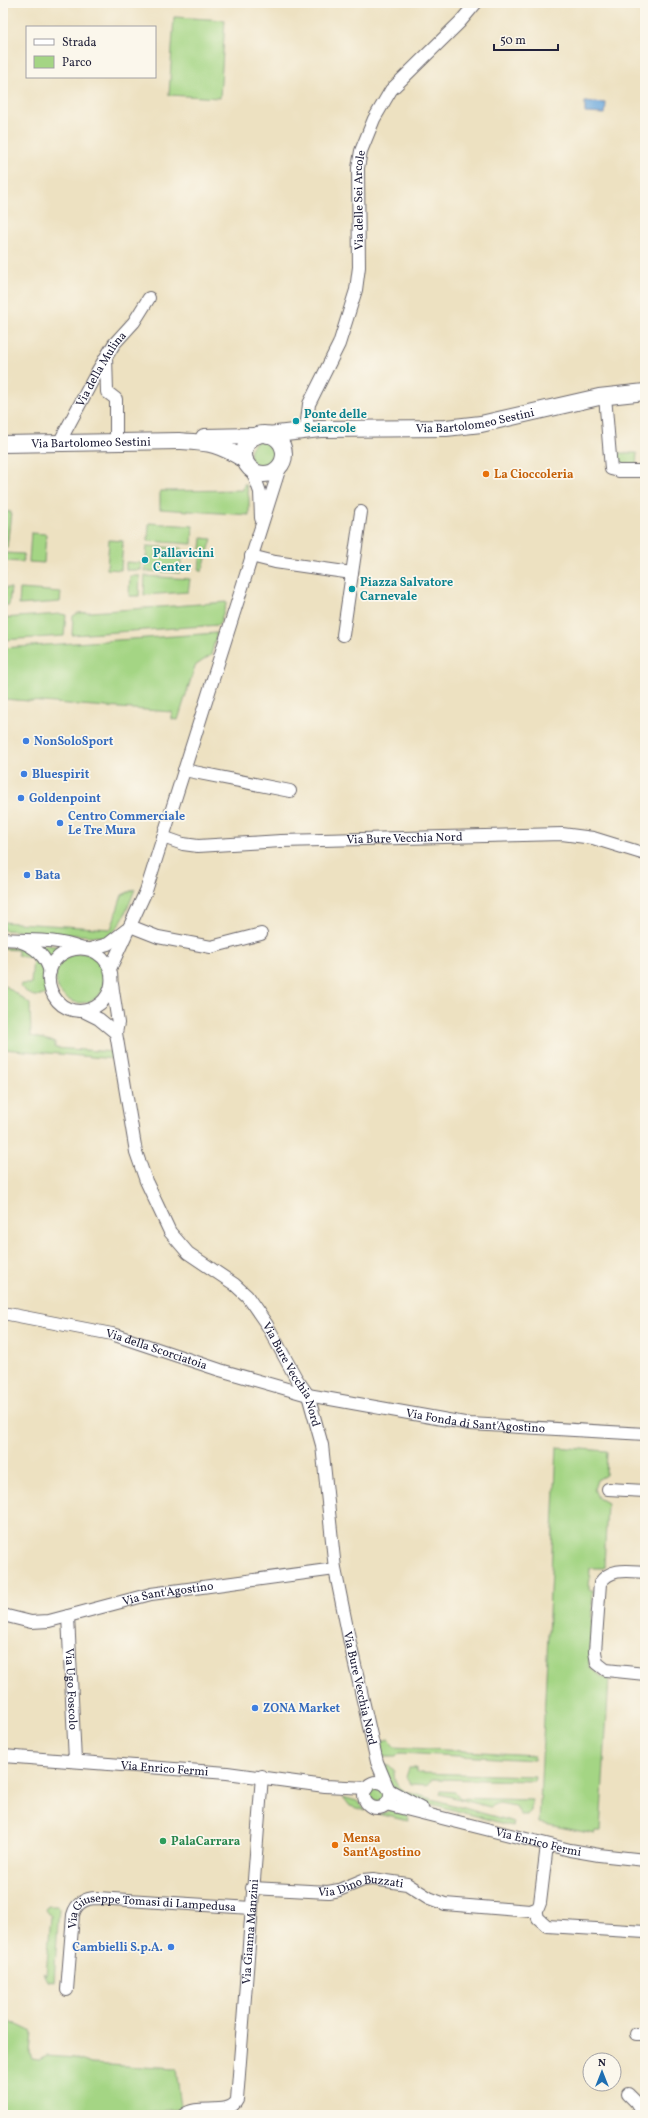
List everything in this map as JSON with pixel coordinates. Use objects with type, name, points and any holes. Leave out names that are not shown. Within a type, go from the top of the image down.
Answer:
[{"type":"main road","name":"Via Bartolomeo Sestini","points":[[3,444],[179,441],[194,437],[262,436],[305,430],[446,428],[481,424],[605,396],[645,392]]},
{"type":"main road","points":[[179,441],[219,445],[262,474],[269,473],[305,430]]},
{"type":"main road","points":[[249,465],[246,446],[262,436],[279,442],[282,458]]},
{"type":"street","name":"Via delle Sei Arcole","points":[[305,430],[309,404],[339,344],[356,290],[359,267],[358,164],[372,124],[391,90],[460,22],[476,3]]},
{"type":"street","name":"Via della Mulina","points":[[58,443],[73,414],[114,344],[134,322],[149,298]]},
{"type":"street","points":[[106,357],[107,392],[116,398],[116,442]]},
{"type":"street","points":[[605,396],[610,469],[619,471],[645,471]]},
{"type":"street","points":[[110,969],[143,900],[282,458]]},
{"type":"street","points":[[249,465],[261,498],[261,526]]},
{"type":"street","points":[[343,634],[361,512]]},
{"type":"street","points":[[252,556],[275,562],[352,573]]},
{"type":"street","points":[[184,770],[290,791]]},
{"type":"street","name":"Via Bure Vecchia Nord","points":[[163,836],[180,843],[198,846],[282,841],[562,834],[593,838],[645,854]]},
{"type":"street","points":[[130,926],[158,937],[211,947],[261,934]]},
{"type":"street","points":[[50,972],[56,959],[63,953],[113,942],[130,926]]},
{"type":"street","points":[[3,939],[32,939],[62,942],[85,948],[102,956],[110,969],[112,984],[104,1000],[95,1007],[83,1011]]},
{"type":"street","points":[[16,940],[37,950],[48,966],[50,972],[50,986],[56,999],[68,1008],[83,1011],[102,1021],[116,1033]]},
{"type":"street","name":"Via Bure Vecchia Nord","points":[[112,984],[118,1023],[116,1033],[136,1152],[146,1181],[170,1232],[188,1253],[234,1284],[246,1296],[267,1325],[296,1378],[308,1395],[322,1445],[335,1569],[377,1762]]},
{"type":"street","name":"Via della Scorciatoia","points":[[3,1313],[112,1334],[220,1370],[308,1395]]},
{"type":"street","name":"Via Fonda di Sant'Agostino","points":[[308,1395],[470,1424],[645,1434]]},
{"type":"street","points":[[608,1489],[645,1491]]},
{"type":"street","name":"Via Sant'Agostino","points":[[3,1615],[31,1622],[68,1616],[151,1594],[335,1569]]},
{"type":"street","points":[[645,1572],[628,1571],[611,1573],[602,1579],[599,1586],[595,1660],[599,1666],[606,1670],[645,1674]]},
{"type":"street","name":"Via Ugo Foscolo","points":[[68,1616],[75,1762]]},
{"type":"street","name":"Via Enrico Fermi","points":[[3,1756],[262,1776],[325,1786]]},
{"type":"street","points":[[366,1801],[365,1794],[377,1762]]},
{"type":"street","points":[[377,1762],[388,1788],[390,1798],[386,1804]]},
{"type":"street","name":"Via Gianna Manzini","points":[[184,2115],[191,2111],[230,2107],[237,2100],[250,1908],[262,1776]]},
{"type":"street","points":[[325,1786],[369,1786],[379,1783],[434,1815]]},
{"type":"street","points":[[325,1786],[366,1801],[375,1807],[386,1804],[434,1815]]},
{"type":"street","name":"Via Enrico Fermi","points":[[434,1815],[547,1845],[599,1855],[645,1860]]},
{"type":"street","points":[[547,1845],[540,1903],[536,1909],[538,1918],[547,1926],[645,1932]]},
{"type":"street","name":"Via Dino Buzzati","points":[[252,1888],[328,1892],[339,1890],[363,1880],[373,1879],[407,1884],[429,1898],[445,1904],[528,1911],[536,1909]]},
{"type":"street","name":"Via Giuseppe Tomasi di Lampedusa","points":[[67,1990],[73,1915],[76,1907],[86,1899],[96,1898],[250,1908]]},
{"type":"street","points":[[628,2094],[636,2102],[644,2115]]},
{"type":"green space","points":[[174,17],[225,20],[220,98],[169,95]]},
{"type":"green space","points":[[264,440],[274,444],[278,454],[274,464],[264,468],[254,464],[250,454],[254,444]]},
{"type":"green space","points":[[617,453],[637,453],[636,466],[620,464]]},
{"type":"green space","points":[[244,484],[246,484],[249,498],[249,515],[160,509],[160,491],[243,490]]},
{"type":"green space","points":[[3,511],[11,512],[7,548],[3,548]]},
{"type":"green space","points":[[149,523],[193,526],[192,544],[148,541]]},
{"type":"green space","points":[[31,533],[46,534],[44,563],[29,562]]},
{"type":"green space","points":[[202,538],[212,539],[202,571],[199,571]]},
{"type":"green space","points":[[109,540],[123,541],[121,570],[107,569]]},
{"type":"green space","points":[[147,546],[182,548],[180,573],[145,571]]},
{"type":"green space","points":[[3,553],[24,554],[23,562],[3,561]]},
{"type":"green space","points":[[126,562],[141,563],[141,570],[126,570]]},
{"type":"green space","points":[[3,564],[6,565],[4,588],[11,588],[9,605],[3,605]]},
{"type":"green space","points":[[130,576],[140,576],[139,596],[129,596]]},
{"type":"green space","points":[[145,576],[190,579],[188,592],[144,595]]},
{"type":"green space","points":[[20,589],[61,592],[60,602],[19,605]]},
{"type":"green space","points":[[227,602],[219,625],[72,635],[73,616],[78,613]]},
{"type":"green space","points":[[61,614],[66,615],[64,636],[3,640],[3,618]]},
{"type":"green space","points":[[217,633],[211,655],[195,666],[178,720],[172,719],[172,712],[3,699],[3,648]]},
{"type":"green space","points":[[135,889],[121,922],[107,937],[3,930],[3,922],[111,929],[122,895]]},
{"type":"green space","points":[[38,944],[62,947],[50,960]]},
{"type":"green space","points":[[16,946],[24,948],[36,957],[43,970],[49,993],[40,996],[33,996],[20,986],[21,984],[31,984],[33,958],[18,956],[18,950],[3,949],[3,947],[15,948]]},
{"type":"green space","points":[[81,953],[91,955],[99,960],[104,968],[106,978],[104,988],[99,996],[91,1001],[81,1003],[71,1001],[63,996],[58,988],[56,978],[58,968],[63,960],[71,955]]},
{"type":"green space","points":[[3,984],[30,1004],[31,1036],[55,1042],[55,1048],[114,1052],[114,1059],[3,1049]]},
{"type":"green space","points":[[557,1447],[607,1451],[606,1475],[597,1480],[594,1489],[598,1498],[607,1503],[604,1568],[590,1568],[589,1590],[593,1590],[589,1667],[602,1677],[609,1678],[600,1831],[595,1831],[594,1834],[539,1823]]},
{"type":"green space","points":[[389,1739],[394,1747],[534,1755],[534,1760],[400,1753],[396,1757],[383,1757],[380,1744],[381,1741]]},
{"type":"green space","points":[[389,1765],[394,1770],[396,1782],[403,1791],[514,1822],[512,1826],[413,1799],[392,1787],[384,1766]]},
{"type":"green space","points":[[409,1768],[416,1768],[418,1773],[535,1776],[534,1781],[432,1779],[428,1785],[411,1784],[406,1777]]},
{"type":"green space","points":[[379,1789],[382,1790],[382,1800],[375,1801],[372,1800],[371,1793],[372,1790]]},
{"type":"green space","points":[[441,1791],[455,1792],[460,1798],[532,1800],[531,1811],[527,1815],[521,1815],[515,1806],[499,1803],[490,1807],[440,1794]]},
{"type":"green space","points":[[343,1797],[357,1801],[366,1811],[350,1806]]},
{"type":"green space","points":[[391,1811],[407,1815],[408,1821],[378,1814]]},
{"type":"green space","points":[[48,1906],[57,1906],[59,1908],[54,1982],[47,1981],[43,1973],[46,1975],[51,1916],[46,1910]]},
{"type":"green space","points":[[3,2018],[32,2032],[30,2054],[32,2059],[39,2060],[47,2056],[74,2058],[92,2064],[176,2069],[180,2109],[116,2115],[3,2115]]},
{"type":"water","points":[[585,102],[606,103],[605,114],[585,113]]},
{"type":"place","name":"Ponte delle Seiarcole","points":[[296,421]]},
{"type":"place","name":"La Cioccoleria","points":[[486,474]]},
{"type":"place","name":"Pallavicini Center","points":[[145,560]]},
{"type":"place","name":"Piazza Salvatore Carnevale","points":[[352,589]]},
{"type":"place","name":"NonSoloSport","points":[[26,741]]},
{"type":"place","name":"Bluespirit","points":[[24,774]]},
{"type":"place","name":"Goldenpoint","points":[[21,798]]},
{"type":"place","name":"Centro Commerciale Le Tre Mura","points":[[60,823]]},
{"type":"place","name":"Bata","points":[[27,875]]},
{"type":"place","name":"ZONA Market","points":[[255,1708]]},
{"type":"place","name":"PalaCarrara","points":[[163,1841]]},
{"type":"place","name":"Mensa Sant'Agostino","points":[[335,1845]]},
{"type":"place","name":"Cambielli S.p.A.","points":[[171,1947]]}]
